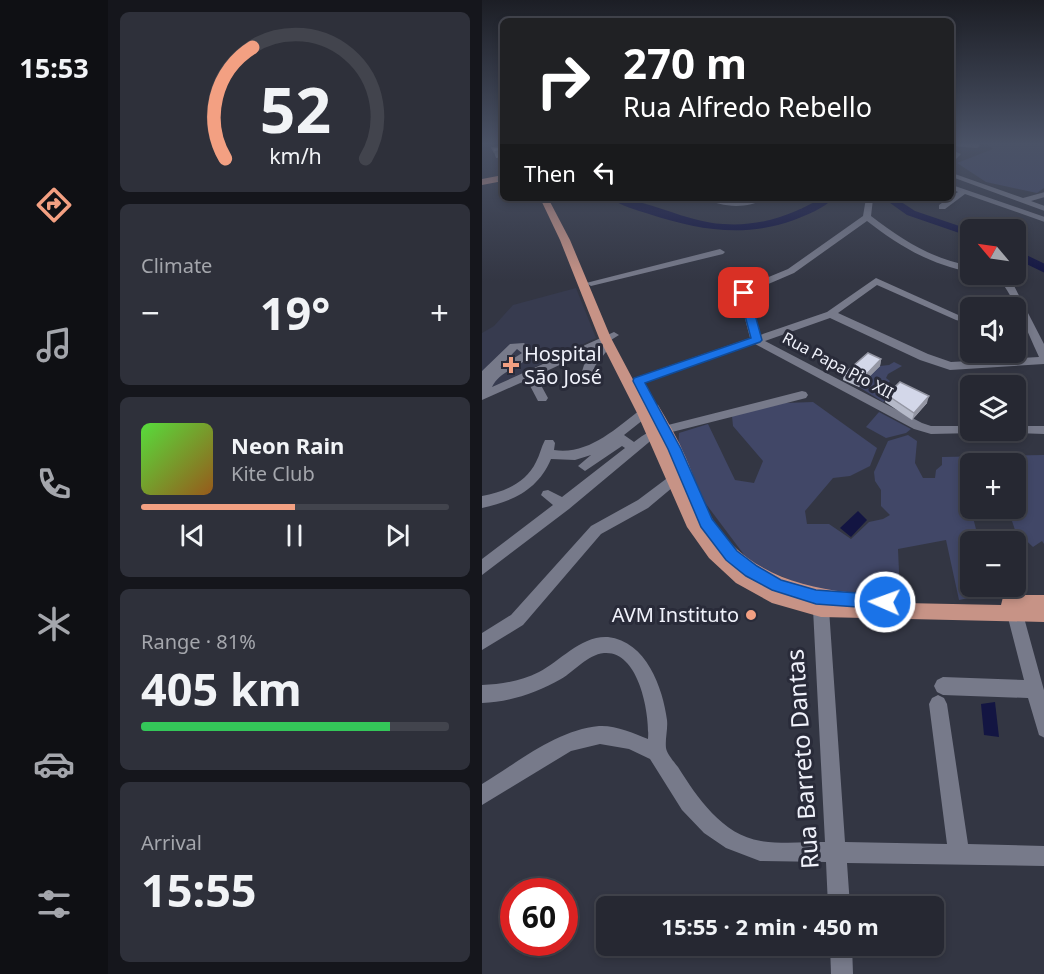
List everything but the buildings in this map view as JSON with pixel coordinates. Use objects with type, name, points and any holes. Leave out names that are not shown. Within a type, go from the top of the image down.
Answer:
[{"type":"main road","points":[[546,201],[644,413],[659,431],[674,478],[698,531],[728,567],[752,584],[778,597],[821,609],[1044,614]]},
{"type":"main road","points":[[555,201],[591,283],[609,339],[638,381],[659,431],[706,523],[732,556],[751,571],[777,585],[829,599],[1044,603]]},
{"type":"street","points":[[960,189],[1044,220]]},
{"type":"street","points":[[991,189],[1044,209]]},
{"type":"street","points":[[954,199],[965,191]]},
{"type":"street","points":[[1022,201],[1044,194]]},
{"type":"street","points":[[720,201],[737,204],[755,201]]},
{"type":"street","points":[[869,201],[867,218],[918,254],[960,267]]},
{"type":"street","points":[[942,207],[951,201]]},
{"type":"street","name":"Rua Papa Pio XII","points":[[867,218],[791,271],[745,290],[744,296],[756,340],[918,426],[931,430],[960,430]]},
{"type":"street","points":[[591,283],[720,252]]},
{"type":"street","points":[[638,381],[831,314],[876,281],[960,318]]},
{"type":"street","points":[[831,314],[924,357],[950,366],[1044,359],[1008,285]]},
{"type":"street","points":[[484,395],[609,339]]},
{"type":"street","points":[[585,381],[590,365],[609,339]]},
{"type":"street","points":[[482,378],[514,346],[520,345],[528,353],[497,374],[488,383],[484,395]]},
{"type":"street","points":[[529,374],[542,398]]},
{"type":"street","points":[[482,568],[659,431],[802,395]]},
{"type":"street","points":[[482,502],[510,495],[529,483],[538,473],[548,449],[569,456],[591,452],[644,413]]},
{"type":"street","points":[[1026,430],[1044,430]]},
{"type":"street","points":[[585,466],[622,439],[635,449]]},
{"type":"street","points":[[482,642],[518,620],[596,530],[643,504],[674,478]]},
{"type":"street","points":[[548,495],[564,505]]},
{"type":"street","name":"Rua Barreto Dantas","points":[[821,609],[839,896]]},
{"type":"street","points":[[1015,614],[1044,729]]},
{"type":"street","points":[[482,694],[508,692],[534,685],[590,649],[606,644],[620,647],[635,660],[650,687],[658,720],[657,752],[689,803],[710,826],[733,841],[761,851],[1044,856]]},
{"type":"street","points":[[959,854],[941,695],[1033,689]]},
{"type":"street","points":[[482,795],[567,743],[600,735],[629,740],[657,752]]},
{"type":"street","points":[[841,956],[842,974]]},
{"type":"shaded area","points":[[1021,189],[1042,189],[1037,193]]},
{"type":"shaded area","name":"Hospital São José","points":[[576,288],[596,338],[482,392],[482,333],[494,326],[513,305]]},
{"type":"shaded area","points":[[894,362],[902,366],[888,374],[886,378],[890,381],[888,384],[897,389],[883,402],[859,387],[880,366]]},
{"type":"shaded area","points":[[813,402],[877,448],[870,466],[850,476],[833,478],[805,511],[807,524],[829,524],[851,539],[869,522],[890,515],[881,506],[881,490],[875,481],[874,472],[888,441],[908,435],[917,441],[915,463],[923,478],[935,478],[936,470],[942,465],[942,457],[960,457],[960,519],[973,519],[976,531],[960,531],[960,597],[974,597],[959,600],[946,540],[898,549],[900,595],[823,593],[751,564],[703,500],[678,449],[679,433],[708,424],[735,480],[754,483],[763,461],[733,426],[732,416],[784,403]]},
{"type":"shaded area","points":[[879,412],[911,429],[906,433],[886,438],[866,427]]},
{"type":"shaded area","points":[[1026,455],[1044,455],[1044,544],[1042,541],[1033,547],[1026,540],[1026,531],[1015,530],[1011,519],[1026,519]]},
{"type":"shaded area","points":[[858,511],[867,520],[851,537],[840,528]]},
{"type":"shaded area","points":[[995,702],[999,737],[984,735],[981,704]]},
{"type":"waterway","points":[[624,201],[672,218],[723,228],[774,223],[801,213],[823,201]]},
{"type":"waterway","points":[[893,201],[911,213],[960,230]]},
{"type":"waterway","points":[[1026,259],[1045,269]]},
{"type":"place","name":"Hospital São José","points":[[511,365]]},
{"type":"place","name":"AVM Instituto","points":[[751,615]]},
{"type":"route","points":[[744,293],[756,340],[638,381],[675,449],[706,523],[732,556],[751,571],[777,585],[816,597],[885,602]]}]
